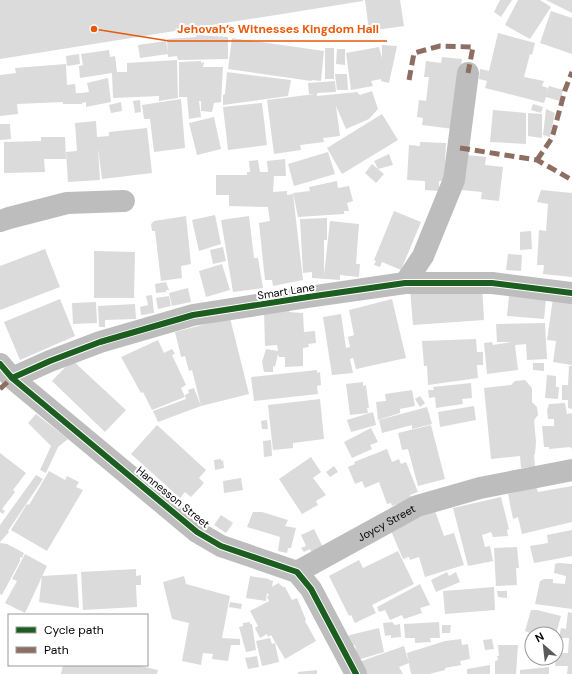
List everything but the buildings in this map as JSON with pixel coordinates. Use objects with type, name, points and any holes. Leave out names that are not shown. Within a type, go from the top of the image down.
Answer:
[{"type":"street","points":[[405,283],[423,256],[454,180],[468,73]]},
{"type":"street","points":[[0,222],[9,218],[67,203],[124,201]]},
{"type":"street","name":"Smart Lane","points":[[6,371],[50,361],[100,342],[193,315],[405,283],[492,283],[572,293]]},
{"type":"street","name":"Hannesson Street","points":[[6,371],[197,532],[221,546],[297,572]]},
{"type":"street","name":"Joycy Street","points":[[297,572],[417,506],[446,496],[480,488],[572,470]]},
{"type":"street","points":[[297,572],[311,589],[356,674]]},
{"type":"marked path","points":[[409,80],[414,53],[440,46],[473,47],[468,73]]},
{"type":"marked path","points":[[537,160],[552,138],[565,90],[572,72]]},
{"type":"marked path","points":[[460,148],[537,160],[572,180]]},
{"type":"marked path","points":[[0,389],[12,378]]},
{"type":"cycle path","points":[[12,378],[50,361],[100,342],[193,315],[308,297],[405,283],[492,283],[572,293]]},
{"type":"cycle path","points":[[0,364],[12,378],[197,532],[221,546],[297,572],[311,589],[356,674]]},
{"type":"place","name":"Jehovah’s Witnesses Kingdom Hall","points":[[94,29]]}]
